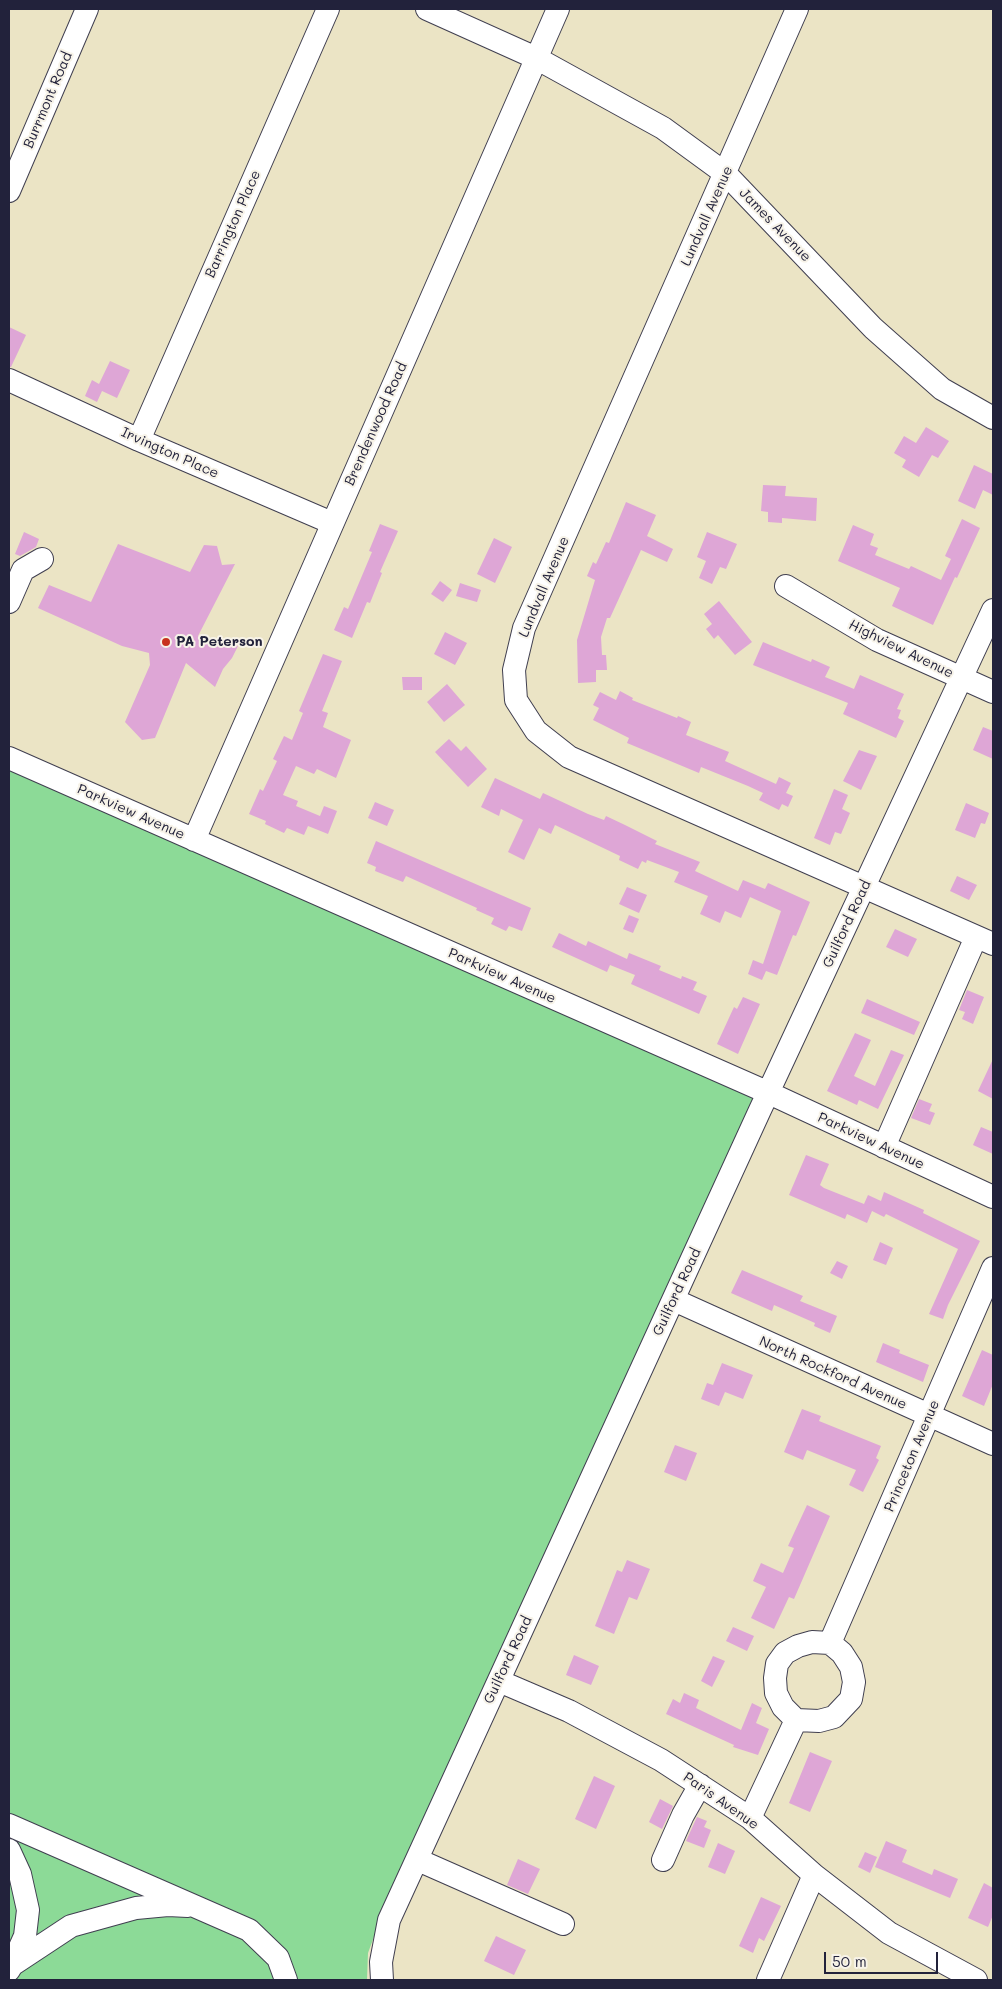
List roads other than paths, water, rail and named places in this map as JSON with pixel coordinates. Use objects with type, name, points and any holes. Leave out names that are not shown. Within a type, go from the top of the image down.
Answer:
[{"type":"street","name":"Burrmont Road","points":[[9,191],[87,9]]},
{"type":"street","name":"Barrington Place","points":[[138,440],[328,9]]},
{"type":"street","name":"James Avenue","points":[[427,9],[536,58],[663,128],[726,174],[873,328],[942,389],[993,418]]},
{"type":"street","name":"Brendenwood Road","points":[[194,840],[558,9]]},
{"type":"street","name":"Lundvall Avenue","points":[[797,9],[726,174],[524,628],[514,670],[516,700],[536,731],[569,757],[984,940]]},
{"type":"street","name":"Irvington Place","points":[[9,380],[138,440],[332,523]]},
{"type":"street","points":[[9,602],[23,570],[42,559]]},
{"type":"street","name":"Highview Avenue","points":[[786,586],[877,640],[993,692]]},
{"type":"street","name":"Guilford Road","points":[[382,1980],[381,1962],[389,1920],[863,888],[963,678],[993,610]]},
{"type":"street","name":"Parkview Avenue","points":[[9,758],[769,1093],[993,1196]]},
{"type":"street","points":[[884,1147],[984,940]]},
{"type":"street","name":"Princeton Avenue","points":[[830,1644],[993,1268]]},
{"type":"street","name":"North Rockford Avenue","points":[[674,1300],[993,1444]]},
{"type":"street","points":[[812,1642],[830,1644],[842,1653],[851,1667],[854,1682],[851,1699],[834,1717],[819,1721],[796,1720],[783,1707],[776,1693],[775,1678],[778,1664],[785,1653],[798,1646],[812,1642]]},
{"type":"street","name":"Paris Avenue","points":[[499,1681],[569,1711],[662,1760],[750,1818],[814,1875],[889,1932],[976,1980]]},
{"type":"street","points":[[750,1818],[796,1720]]},
{"type":"street","points":[[663,1860],[683,1815],[700,1785]]},
{"type":"street","points":[[9,1824],[249,1930],[278,1958],[286,1980]]},
{"type":"street","points":[[9,1850],[20,1874],[28,1910],[25,1936],[10,1968]]},
{"type":"street","points":[[418,1860],[563,1924]]},
{"type":"street","points":[[768,1980],[814,1875]]},
{"type":"street","points":[[10,1968],[71,1926],[136,1908],[168,1905],[196,1906]]},
{"type":"street","points":[[990,1980],[993,1974]]},
{"type":"place","name":"PA Peterson","points":[[166,642]]}]
